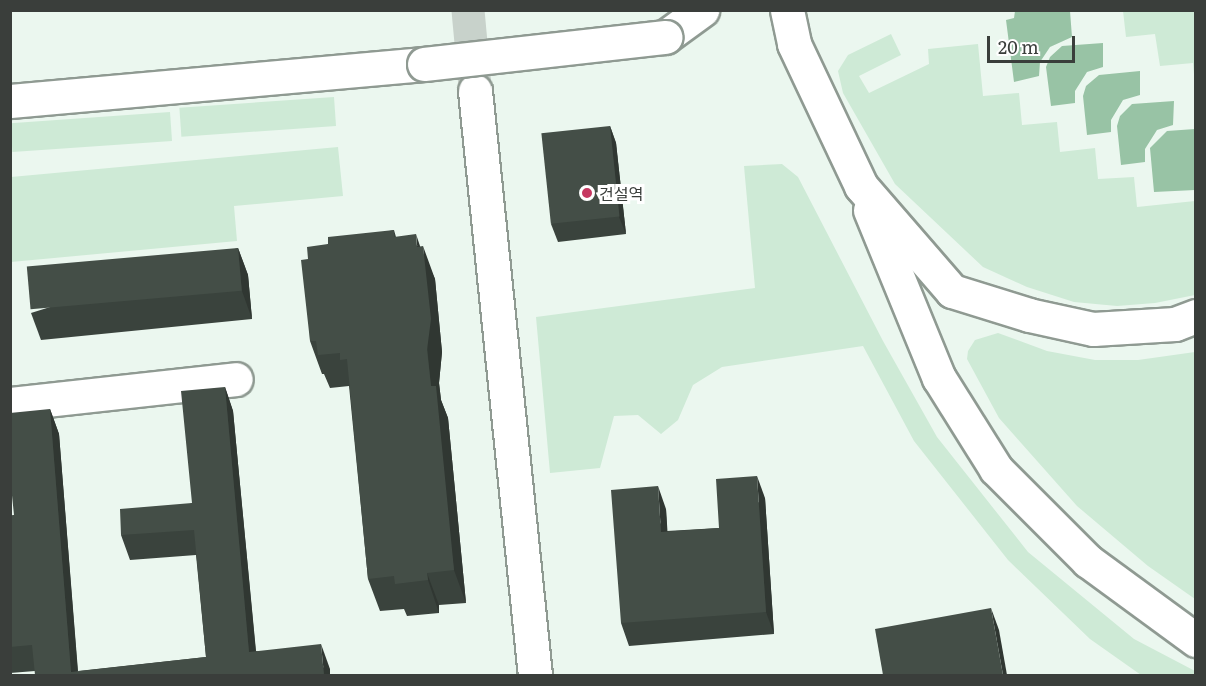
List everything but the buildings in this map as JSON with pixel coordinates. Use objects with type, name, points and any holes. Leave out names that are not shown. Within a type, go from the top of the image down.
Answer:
[{"type":"street","points":[[10,100],[424,64],[665,37],[702,10]]},
{"type":"street","points":[[787,10],[794,44],[861,186],[939,378],[996,469],[1088,561],[1196,640]]},
{"type":"street","points":[[475,91],[535,675]]},
{"type":"street","points":[[861,186],[952,291],[1029,315],[1093,329],[1175,324],[1196,316]]},
{"type":"street","points":[[10,404],[236,379]]},
{"type":"shaded area","points":[[1015,11],[1070,11],[1072,37],[1050,47],[1040,62],[1039,76],[1014,82],[1006,20],[1014,18]]},
{"type":"shaded area","points":[[1123,11],[1195,11],[1195,86],[1193,63],[1160,66],[1155,34],[1126,37]]},
{"type":"shaded area","points":[[891,34],[901,55],[859,76],[869,93],[929,64],[928,49],[978,44],[983,96],[1019,93],[1022,125],[1057,122],[1060,152],[1095,148],[1098,179],[1134,177],[1137,207],[1195,201],[1195,295],[1155,303],[1117,306],[1074,302],[1027,287],[983,267],[895,184],[843,93],[838,71],[848,55]]},
{"type":"shaded area","points":[[1103,43],[1103,67],[1087,72],[1075,91],[1075,103],[1051,106],[1046,67],[1050,57],[1062,46]]},
{"type":"shaded area","points":[[1140,71],[1140,95],[1123,100],[1111,120],[1111,132],[1087,135],[1083,96],[1086,86],[1099,75]]},
{"type":"shaded area","points":[[334,97],[336,126],[181,137],[179,108]]},
{"type":"shaded area","points":[[1174,101],[1173,125],[1157,130],[1145,149],[1145,162],[1121,165],[1117,126],[1120,116],[1132,104]]},
{"type":"shaded area","points":[[170,112],[172,141],[12,152],[10,123]]},
{"type":"shaded area","points":[[1195,129],[1195,190],[1154,192],[1150,148],[1167,131]]},
{"type":"shaded area","points":[[338,147],[343,196],[234,206],[237,241],[11,262],[11,177]]},
{"type":"shaded area","points":[[782,164],[798,177],[883,341],[937,437],[1028,552],[1134,639],[1195,671],[1195,675],[1141,675],[1090,639],[1008,560],[914,441],[863,346],[722,367],[693,385],[678,420],[661,434],[638,415],[614,416],[600,468],[550,473],[536,317],[755,288],[744,166]]},
{"type":"shaded area","points":[[998,333],[1047,351],[1095,360],[1138,360],[1195,352],[1195,599],[1148,566],[1077,506],[999,418],[967,359],[968,351],[975,340]]},
{"type":"tunnel","points":[[468,10],[475,86]]},
{"type":"place","name":"건설역","points":[[587,193]]}]
